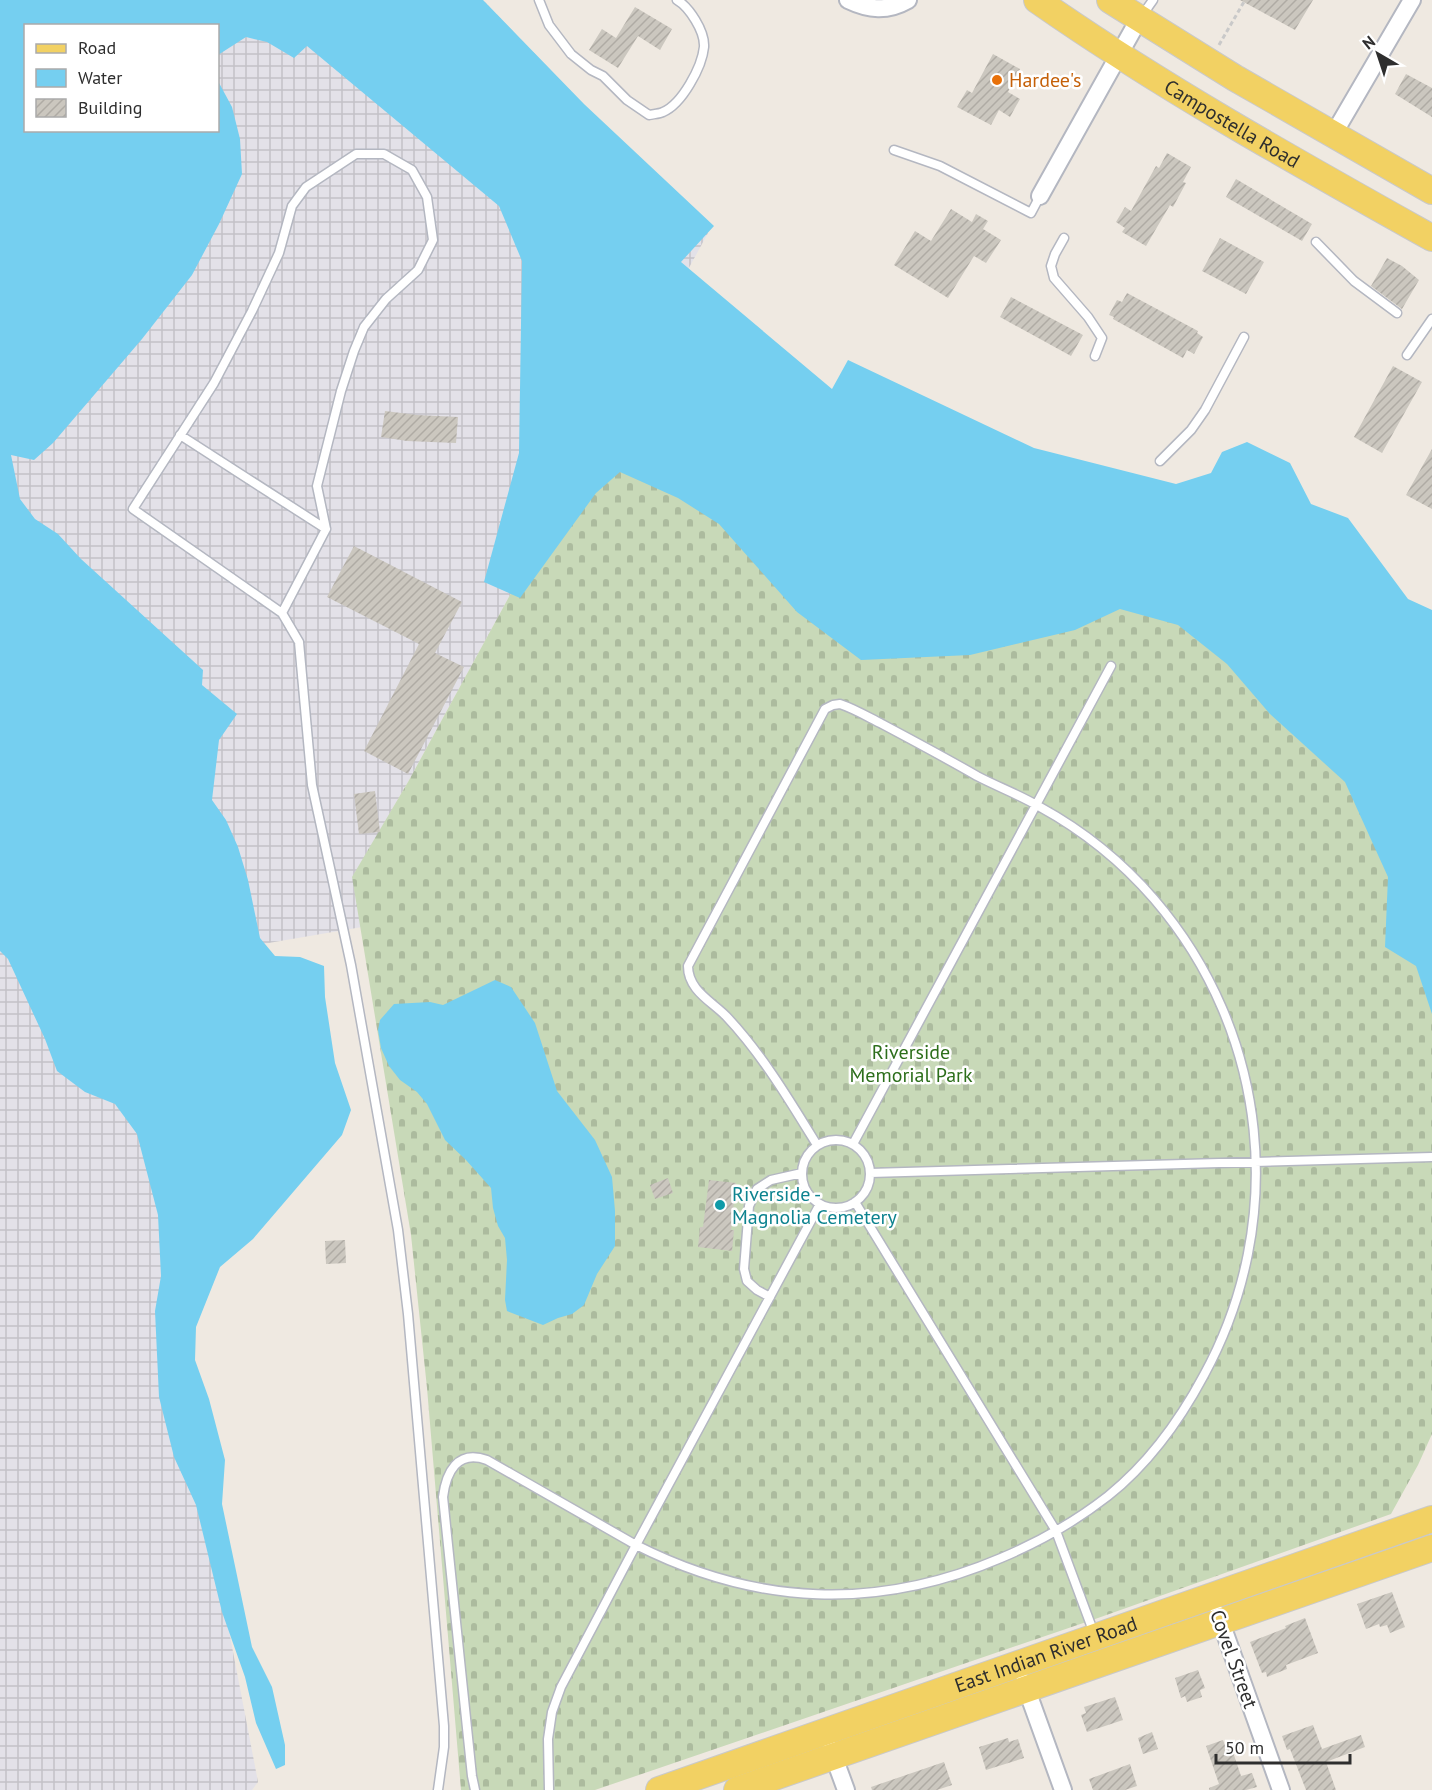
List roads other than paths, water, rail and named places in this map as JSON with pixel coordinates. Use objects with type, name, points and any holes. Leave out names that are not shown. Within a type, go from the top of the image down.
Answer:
[{"type":"main road","name":"Campostella Road","points":[[1037,0],[1118,56],[1235,128],[1432,238]]},
{"type":"main road","name":"Campostella Road","points":[[1110,0],[1146,9],[1333,135],[1432,191]]},
{"type":"main road","name":"East Indian River Road","points":[[659,1790],[1432,1519]]},
{"type":"main road","name":"East Indian River Road","points":[[737,1790],[1432,1548]]},
{"type":"street","points":[[848,0],[860,6],[875,9],[895,7],[908,0]]},
{"type":"street","points":[[1333,135],[1412,0]]},
{"type":"street","points":[[1040,196],[1146,9]]},
{"type":"street","name":"Covel Street","points":[[1212,1596],[1281,1790]]},
{"type":"street","points":[[1017,1664],[1063,1790]]},
{"type":"street","points":[[825,1731],[846,1790]]},
{"type":"lane","points":[[539,0],[549,25],[571,54],[591,70],[603,76],[627,100],[649,115],[664,112],[682,97],[694,76],[704,45],[698,26],[687,6],[677,0]]},
{"type":"lane","points":[[894,150],[940,166],[1031,213],[1040,196]]},
{"type":"lane","points":[[282,613],[326,529],[317,486],[340,392],[354,351],[364,327],[386,299],[418,270],[433,240],[427,197],[412,170],[384,154],[356,154],[306,187],[292,206],[279,253],[252,311],[214,383],[133,509],[282,613],[299,642],[312,785],[358,1000],[399,1230],[443,1715],[444,1747],[438,1790]]},
{"type":"lane","points":[[1064,238],[1051,266],[1054,278],[1088,317],[1102,338],[1095,357]]},
{"type":"lane","points":[[1316,242],[1354,281],[1397,313]]},
{"type":"lane","points":[[1407,355],[1432,319]]},
{"type":"lane","points":[[1160,461],[1191,430],[1244,337]]},
{"type":"lane","points":[[180,435],[326,529]]},
{"type":"lane","points":[[853,1144],[1111,666]]},
{"type":"lane","points":[[476,1790],[472,1776],[442,1497],[446,1479],[452,1468],[462,1460],[472,1457],[487,1460],[636,1545],[706,1575],[774,1591],[820,1595],[866,1594],[901,1590],[944,1580],[1023,1548],[1056,1531],[1109,1495],[1138,1467],[1172,1428],[1210,1364],[1228,1326],[1244,1276],[1252,1236],[1256,1161],[1250,1099],[1239,1055],[1224,1013],[1206,975],[1154,899],[1095,843],[1035,804],[846,706],[833,705],[825,709],[688,966],[691,984],[725,1016],[748,1042],[784,1092],[817,1145]]},
{"type":"lane","points":[[835,1140],[853,1144],[862,1151],[868,1161],[870,1173],[863,1194],[855,1202],[838,1207],[820,1204],[807,1191],[802,1173],[804,1162],[817,1145],[835,1140]]},
{"type":"lane","points":[[870,1173],[1432,1157]]},
{"type":"lane","points":[[770,1297],[747,1281],[744,1269],[749,1206],[758,1189],[771,1180],[802,1173]]},
{"type":"lane","points":[[855,1202],[1056,1531],[1095,1636]]},
{"type":"lane","points":[[549,1790],[548,1739],[552,1712],[561,1687],[820,1204]]},
{"type":"water","points":[[0,0],[483,0],[584,104],[714,226],[681,262],[832,389],[848,360],[1034,448],[1176,484],[1211,473],[1222,452],[1247,442],[1290,463],[1311,504],[1348,518],[1408,599],[1432,610],[1432,1014],[1416,966],[1385,947],[1388,877],[1345,782],[1270,714],[1227,664],[1178,625],[1120,609],[1075,630],[970,655],[861,660],[797,612],[719,524],[678,498],[620,472],[596,493],[520,598],[484,582],[519,453],[522,261],[499,206],[307,46],[294,58],[267,42],[246,37],[219,54],[219,24],[24,24],[24,132],[219,132],[219,83],[232,107],[240,139],[242,174],[192,275],[142,339],[53,443],[34,460],[11,455],[20,499],[35,519],[58,534],[81,559],[203,670],[202,685],[237,714],[219,740],[212,800],[226,820],[238,847],[248,880],[260,938],[275,956],[300,957],[324,966],[325,997],[335,1063],[351,1110],[342,1135],[253,1239],[220,1267],[196,1327],[195,1360],[209,1399],[225,1460],[222,1504],[252,1647],[272,1687],[285,1745],[285,1765],[276,1769],[256,1723],[245,1677],[222,1612],[196,1505],[174,1457],[159,1397],[155,1311],[161,1276],[158,1215],[137,1134],[115,1104],[85,1092],[57,1071],[45,1039],[8,959],[0,951]]},
{"type":"water","points":[[495,980],[511,987],[535,1023],[557,1091],[595,1140],[612,1177],[615,1246],[597,1274],[584,1305],[572,1314],[543,1325],[507,1311],[505,1238],[498,1226],[491,1188],[445,1140],[427,1104],[417,1092],[400,1080],[389,1066],[381,1048],[378,1030],[380,1020],[394,1004],[430,1002],[443,1005]]},
{"type":"place","name":"Hardee's","points":[[997,80]]},
{"type":"place","name":"Riverside - Magnolia Cemetery","points":[[720,1205]]},
{"type":"park label","name":"Riverside Memorial Park","points":[[911,1064]]}]
